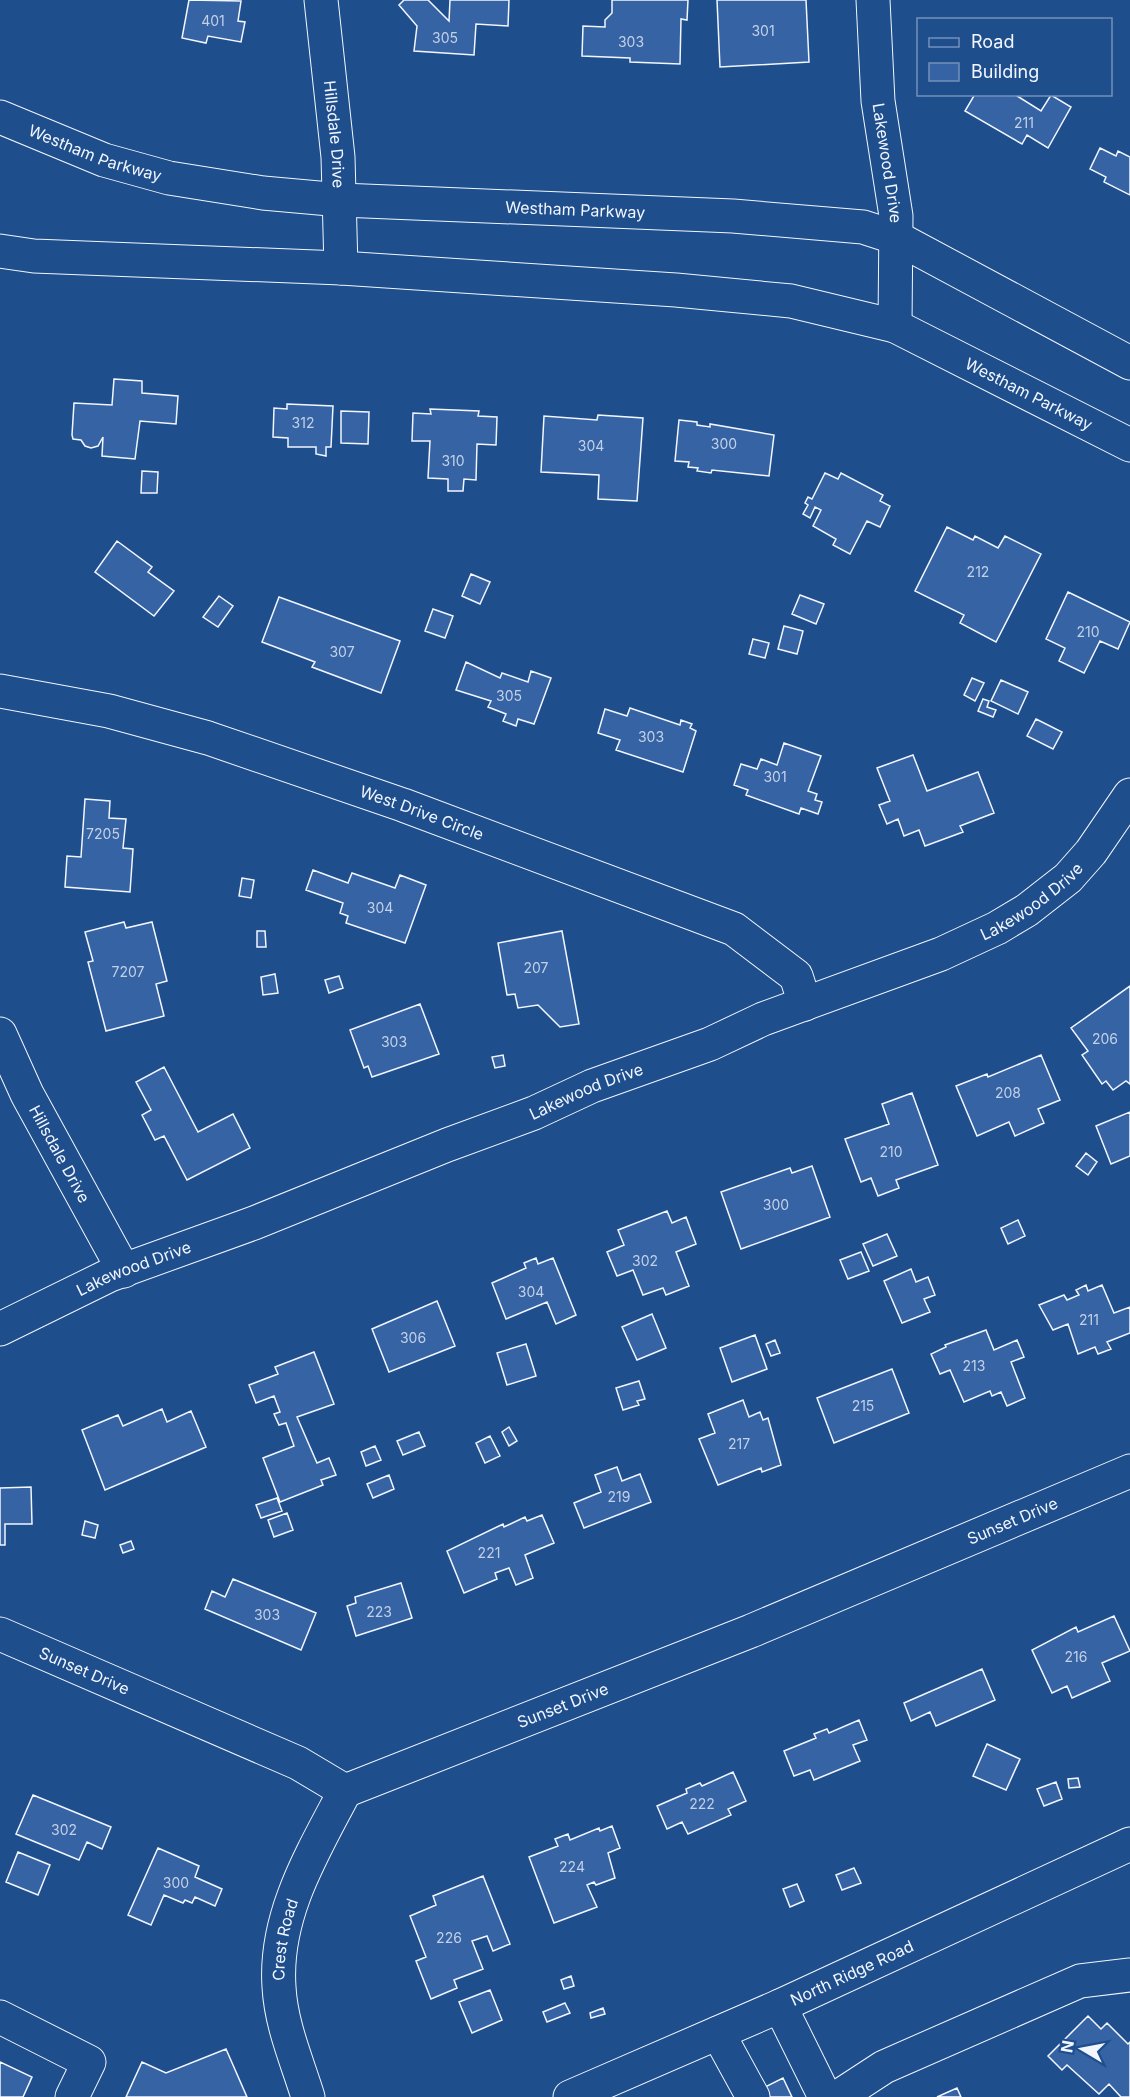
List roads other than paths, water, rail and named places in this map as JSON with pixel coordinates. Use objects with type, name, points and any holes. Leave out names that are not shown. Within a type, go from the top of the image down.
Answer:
[{"type":"street","name":"Hillsdale Drive","points":[[321,0],[341,200],[340,268]]},
{"type":"street","name":"Lakewood Drive","points":[[873,0],[878,101],[897,238],[894,326]]},
{"type":"street","name":"Westham Parkway","points":[[0,117],[104,160],[169,178],[263,193],[341,200],[733,216],[863,227],[897,238],[1130,363]]},
{"type":"street","name":"Westham Parkway","points":[[0,252],[34,256],[340,268],[676,290],[790,301],[894,326],[1130,445]]},
{"type":"street","name":"West Drive Circle","points":[[0,691],[109,711],[208,738],[403,805],[734,929],[796,976],[805,1004]]},
{"type":"street","name":"Lakewood Drive","points":[[0,1329],[124,1271],[534,1113],[592,1086],[710,1044],[805,1004],[942,954],[997,928],[1027,910],[1068,878],[1120,812],[1130,795]]},
{"type":"street","name":"Hillsdale Drive","points":[[0,1035],[27,1094],[124,1271]]},
{"type":"street","name":"Sunset Drive","points":[[0,1634],[297,1763],[345,1791],[751,1631],[1130,1472]]},
{"type":"street","name":"Crest Road","points":[[308,2097],[286,2029],[279,1988],[279,1950],[285,1922],[303,1870],[345,1791]]},
{"type":"street","name":"North Ridge Road","points":[[570,2097],[780,2006],[1130,1844]]},
{"type":"street","points":[[838,2097],[884,2067],[1080,1981],[1130,1975]]},
{"type":"street","points":[[780,2006],[825,2097]]},
{"type":"street","points":[[0,2017],[89,2062],[72,2097]]},
{"type":"street","points":[[718,2033],[753,2097]]}]
